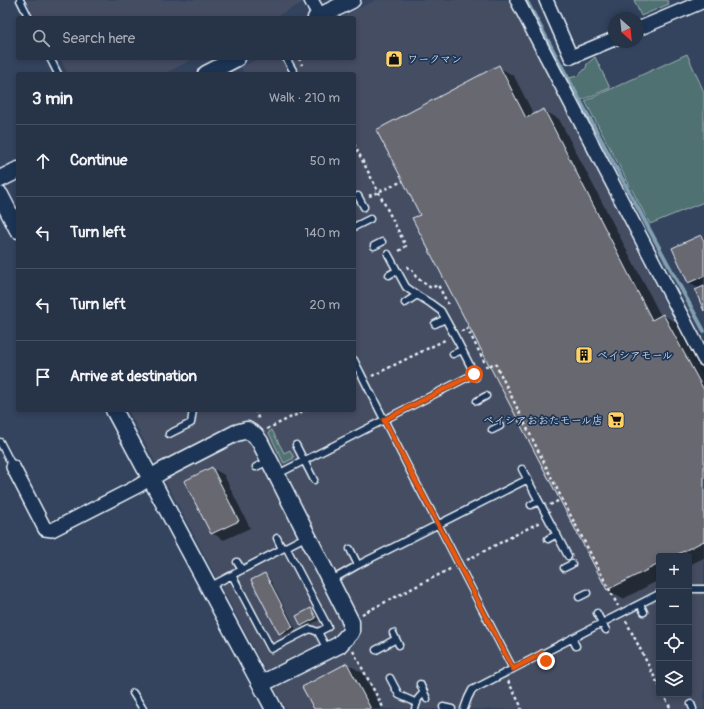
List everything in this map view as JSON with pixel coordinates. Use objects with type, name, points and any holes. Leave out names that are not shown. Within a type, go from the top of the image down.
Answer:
[{"type":"street","points":[[311,0],[318,16]]},
{"type":"street","points":[[320,16],[352,0]]},
{"type":"street","points":[[518,0],[704,359]]},
{"type":"street","points":[[546,0],[571,57],[608,42]]},
{"type":"street","points":[[644,26],[704,1]]},
{"type":"street","points":[[210,72],[233,60]]},
{"type":"street","points":[[0,179],[16,171]]},
{"type":"street","points":[[0,196],[16,226]]},
{"type":"street","points":[[115,412],[274,709]]},
{"type":"street","points":[[13,467],[45,528],[52,530],[138,486],[162,470],[236,433],[246,430],[255,435],[260,442],[267,468],[307,536],[351,622],[351,632],[339,645],[261,684]]},
{"type":"lane","points":[[20,0],[28,16]]},
{"type":"lane","points":[[51,60],[57,72]]},
{"type":"lane","points":[[287,60],[294,72]]},
{"type":"lane","points":[[359,198],[364,207]]},
{"type":"lane","points":[[356,226],[370,219]]},
{"type":"lane","points":[[374,246],[382,242]]},
{"type":"lane","points":[[267,468],[304,461],[475,375],[441,311],[430,302],[406,287],[388,254]]},
{"type":"lane","points":[[389,275],[396,271]]},
{"type":"lane","points":[[405,303],[417,295]]},
{"type":"lane","points":[[435,324],[446,319]]},
{"type":"lane","points":[[453,354],[462,350]]},
{"type":"lane","points":[[356,364],[410,472],[513,669]]},
{"type":"lane","points":[[477,401],[486,396]]},
{"type":"lane","points":[[169,434],[191,423],[193,412]]},
{"type":"lane","points":[[492,430],[500,426]]},
{"type":"lane","points":[[0,442],[13,467]]},
{"type":"lane","points":[[296,445],[314,480]]},
{"type":"lane","points":[[522,469],[568,556]]},
{"type":"lane","points":[[330,581],[358,565],[528,478]]},
{"type":"lane","points":[[531,505],[539,501]]},
{"type":"lane","points":[[548,539],[557,534]]},
{"type":"lane","points":[[209,587],[307,536]]},
{"type":"lane","points":[[277,538],[328,627],[318,632]]},
{"type":"lane","points":[[350,549],[358,565]]},
{"type":"lane","points":[[237,562],[242,570]]},
{"type":"lane","points":[[564,568],[572,564]]},
{"type":"lane","points":[[232,575],[271,649],[310,629],[318,632],[328,651]]},
{"type":"lane","points":[[692,589],[704,589]]},
{"type":"lane","points":[[579,597],[587,593]]},
{"type":"lane","points":[[464,709],[472,690],[656,596]]},
{"type":"lane","points":[[640,604],[644,612]]},
{"type":"lane","points":[[597,613],[606,630]]},
{"type":"lane","points":[[376,650],[395,636],[400,645]]},
{"type":"lane","points":[[572,638],[576,646]]},
{"type":"lane","points":[[543,653],[546,661]]},
{"type":"lane","points":[[390,678],[399,695],[416,706],[418,699],[424,692]]},
{"type":"lane","points":[[420,684],[427,699]]},
{"type":"lane","points":[[133,693],[143,709]]},
{"type":"lane","points":[[443,707],[452,709]]},
{"type":"path","points":[[356,148],[378,192]]},
{"type":"path","points":[[359,198],[378,192],[403,181]]},
{"type":"path","points":[[364,380],[444,340],[447,343]]},
{"type":"path","points":[[264,431],[302,412]]},
{"type":"path","points":[[562,499],[656,680]]},
{"type":"path","points":[[352,648],[384,709]]},
{"type":"path","points":[[665,697],[671,709]]},
{"type":"shaded area","points":[[26,0],[308,0],[277,16],[34,16]]},
{"type":"shaded area","points":[[376,0],[510,0],[704,380],[704,709],[286,709],[129,412],[356,412],[356,72],[243,72],[241,67],[255,60],[356,60],[356,16],[344,16]]},
{"type":"shaded area","points":[[61,60],[191,60],[168,72],[67,72]]},
{"type":"green space","points":[[634,0],[667,0],[669,4],[644,15],[644,12],[639,12]]},
{"type":"green space","points":[[687,54],[704,92],[704,202],[650,224],[585,101]]},
{"type":"green space","points":[[595,57],[610,88],[575,103],[564,79],[578,76],[586,68],[587,64]]},
{"type":"green space","points":[[272,430],[284,453],[290,450],[294,458],[284,463],[269,433]]},
{"type":"building","name":"ベイシアモール","points":[[499,65],[526,118],[544,109],[652,320],[663,314],[704,390],[704,541],[680,553],[656,553],[656,566],[607,590],[412,218],[420,215],[376,130]]},
{"type":"building","points":[[701,235],[704,241],[704,276],[688,283],[672,248]]},
{"type":"building","points":[[704,286],[704,311],[695,290]]},
{"type":"building","points":[[212,467],[239,521],[211,534],[184,481]]},
{"type":"building","points":[[265,573],[293,627],[279,634],[251,580]]},
{"type":"building","points":[[311,608],[316,618],[301,626],[296,616]]},
{"type":"building","points":[[347,663],[371,709],[314,709],[302,687]]},
{"type":"waterway","points":[[526,0],[704,331]]},
{"type":"place","name":"ワークマン","points":[[394,59]]},
{"type":"place","name":"ベイシアモール","points":[[584,355]]},
{"type":"place","name":"ベイシアおおたモール店","points":[[616,420]]},
{"type":"route","points":[[474,374],[384,420],[513,669],[543,653],[546,661]]}]
